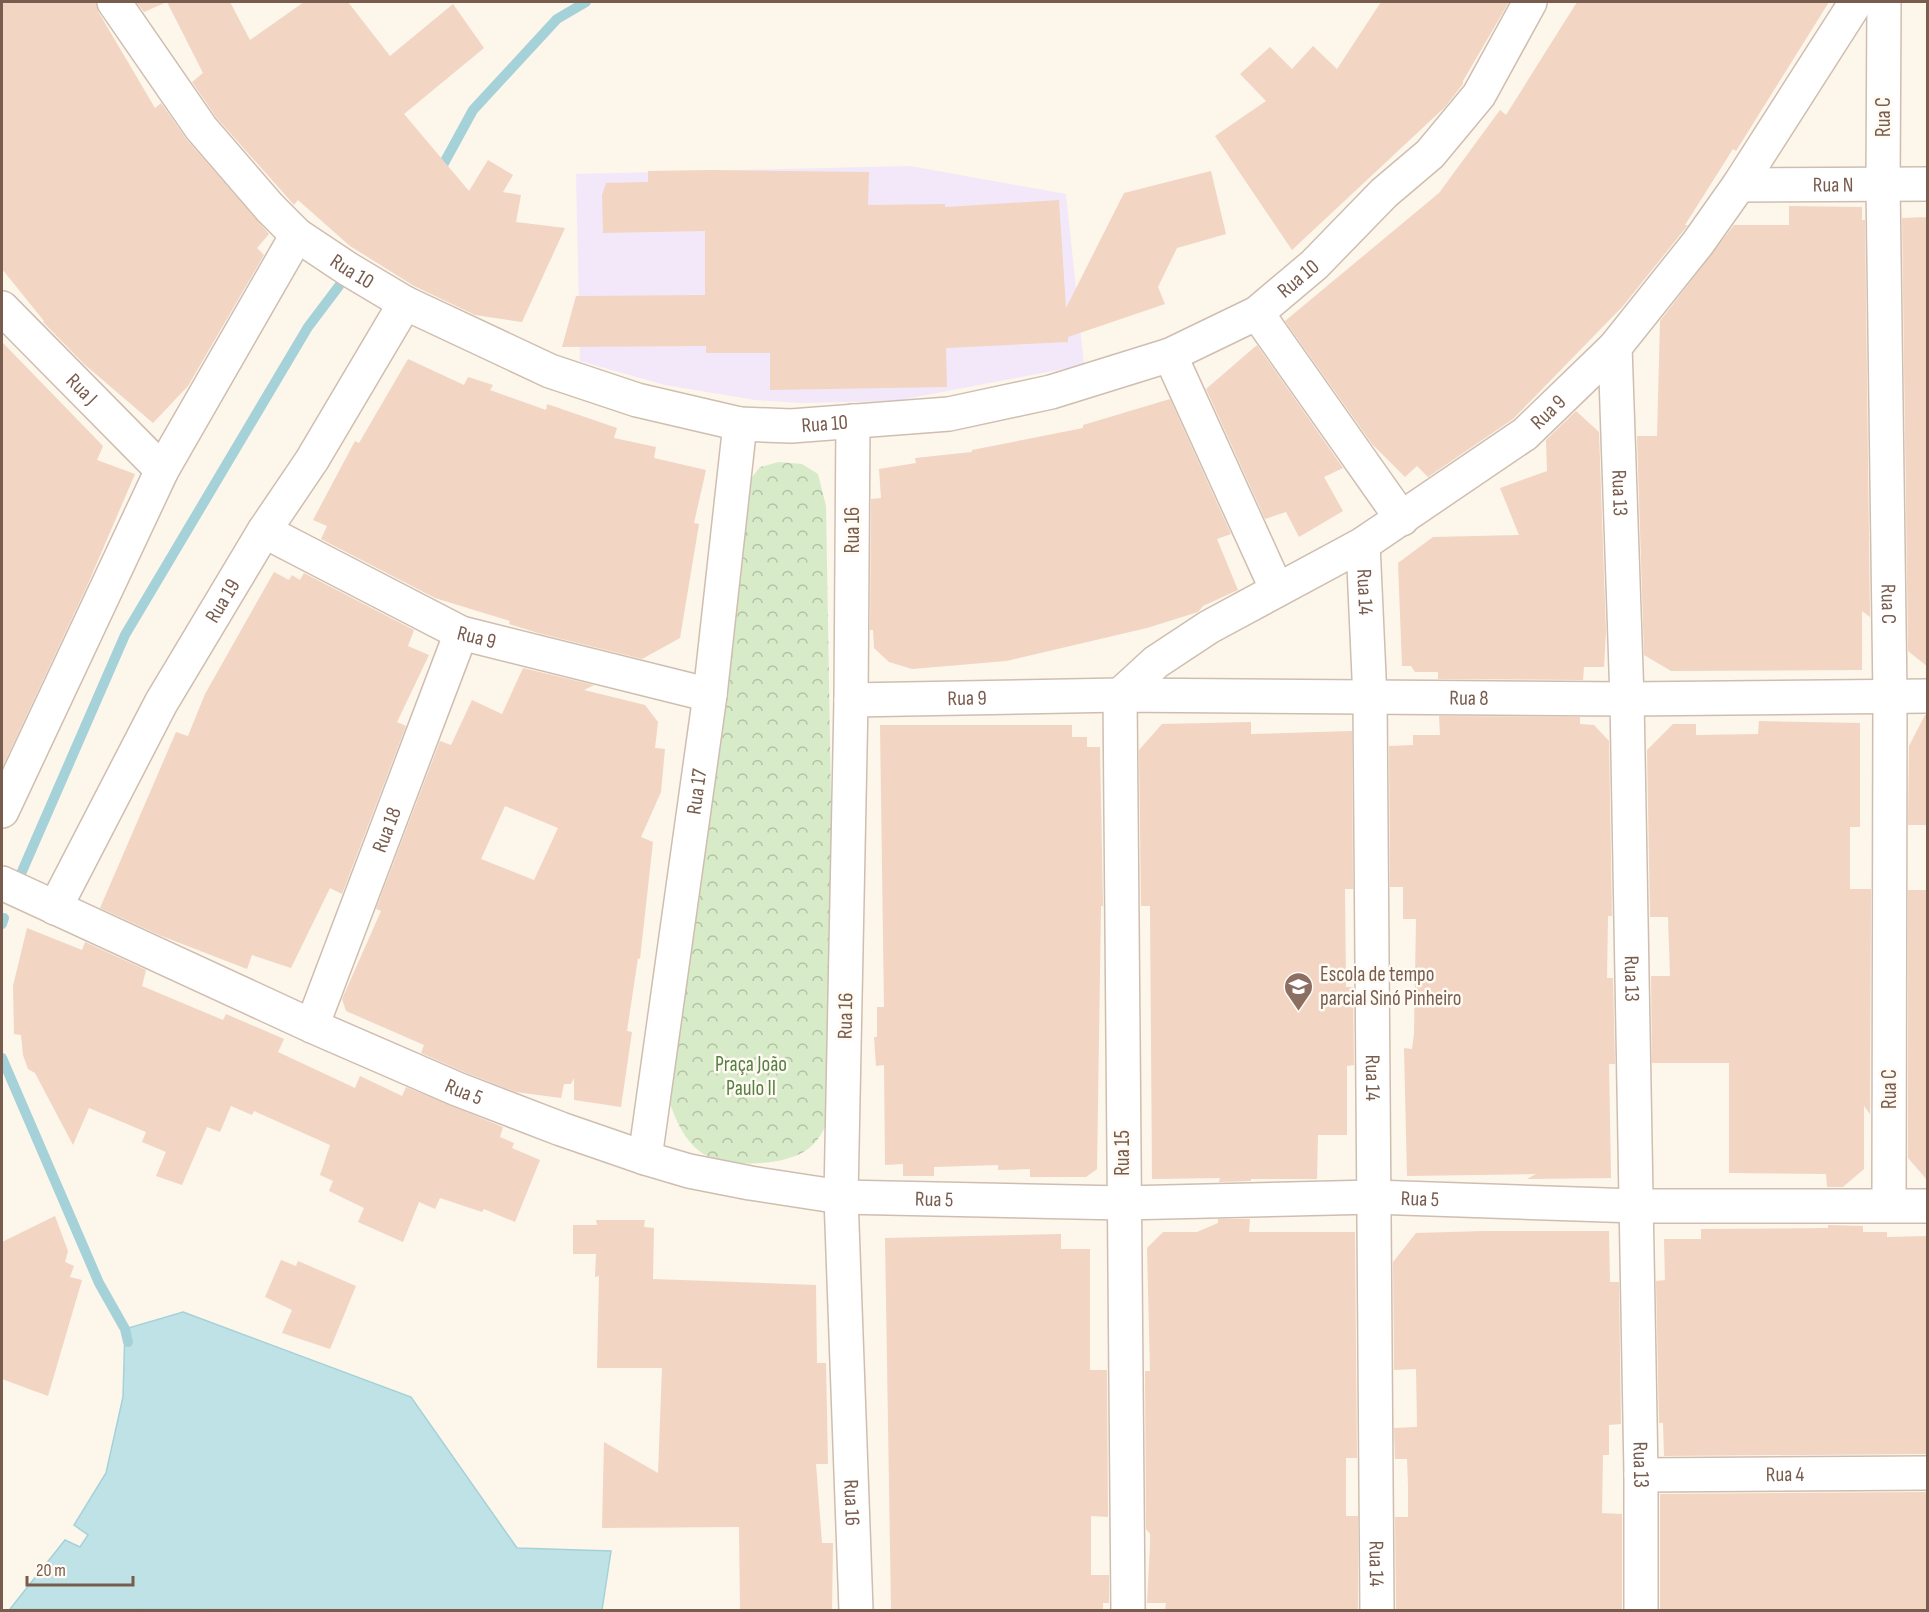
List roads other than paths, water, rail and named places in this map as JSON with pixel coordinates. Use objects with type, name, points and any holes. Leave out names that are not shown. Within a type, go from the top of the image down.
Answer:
[{"type":"street","name":"Rua 10","points":[[114,2],[201,128],[270,208],[297,235],[405,303],[550,371],[637,400],[740,424],[791,426],[949,414],[1051,392],[1170,355],[1257,313],[1314,265],[1384,193],[1430,154],[1479,95],[1530,2]]},
{"type":"street","name":"Rua 9","points":[[1120,695],[1156,662],[1209,627],[1363,544],[1525,434],[1615,348],[1698,243],[1739,185],[1856,2]]},
{"type":"street","name":"Rua C","points":[[1884,2],[1883,184],[1890,697],[1889,1205]]},
{"type":"street","name":"Rua N","points":[[1739,185],[1928,184]]},
{"type":"street","points":[[2,811],[162,470],[297,235]]},
{"type":"street","name":"Rua 19","points":[[55,908],[161,703],[264,531],[312,460],[405,303]]},
{"type":"street","name":"Rua J","points":[[2,308],[162,470]]},
{"type":"street","points":[[1257,313],[1402,519]]},
{"type":"street","points":[[2,337],[52,359]]},
{"type":"street","name":"Rua 13","points":[[1615,348],[1627,699],[1641,1475],[1641,1611]]},
{"type":"street","points":[[1170,355],[1277,590]]},
{"type":"street","name":"Rua 16","points":[[853,421],[851,700],[841,1197],[856,1611]]},
{"type":"street","name":"Rua 17","points":[[645,1158],[710,695],[740,424]]},
{"type":"street","name":"Rua 9","points":[[264,531],[461,633],[710,695]]},
{"type":"street","name":"Rua 14","points":[[1363,544],[1370,699],[1377,1611]]},
{"type":"street","name":"Rua 18","points":[[312,1026],[461,633]]},
{"type":"street","name":"Rua 8","points":[[1011,697],[1120,695],[1370,699],[1627,699],[1928,696]]},
{"type":"street","name":"Rua 15","points":[[1120,695],[1128,1611]]},
{"type":"street","name":"Rua 9","points":[[851,700],[1011,697]]},
{"type":"street","name":"Rua 5","points":[[2,883],[312,1026],[457,1089],[645,1158],[689,1171],[841,1197],[1123,1203],[1373,1197],[1636,1206],[1928,1206]]},
{"type":"street","name":"Rua 4","points":[[1641,1475],[1928,1473]]},
{"type":"water","points":[[183,1312],[411,1397],[517,1548],[611,1551],[602,1610],[10,1609],[65,1540],[80,1547],[88,1535],[74,1525],[106,1473],[123,1397],[125,1329]]},
{"type":"waterway","points":[[438,174],[473,110],[557,19],[586,2]]},
{"type":"waterway","points":[[20,876],[125,635],[308,327],[339,286]]},
{"type":"waterway","points":[[2,924],[4,918]]},
{"type":"waterway","points":[[2,1058],[99,1283],[125,1329],[128,1342]]},
{"type":"place","name":"Escola de tempo parcial Sinó Pinheiro","points":[[1299,1012]]},
{"type":"park label","name":"Praça João Paulo II","points":[[751,1076]]}]
